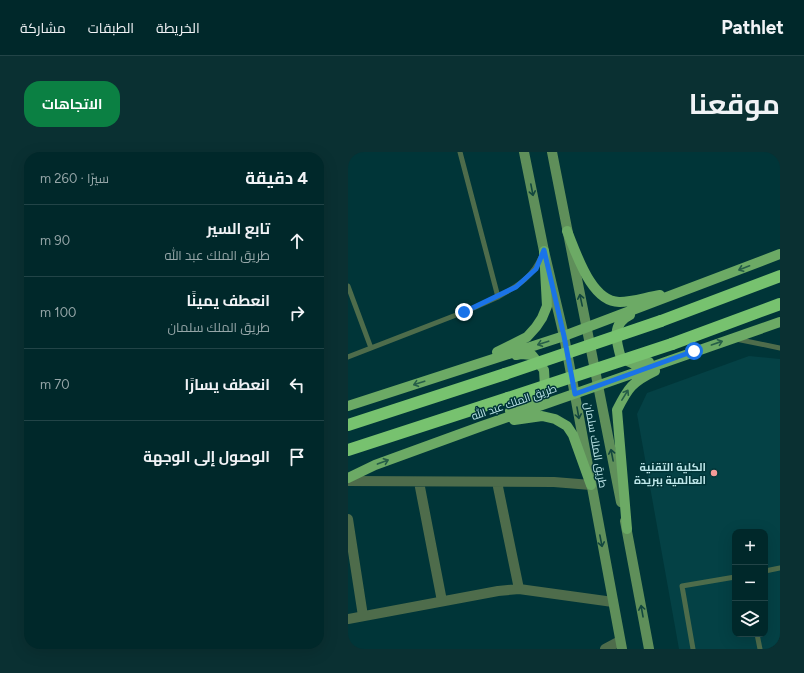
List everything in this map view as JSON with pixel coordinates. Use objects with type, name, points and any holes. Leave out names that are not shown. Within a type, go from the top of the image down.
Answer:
[{"type":"highway","points":[[348,425],[661,321],[780,276]]},
{"type":"highway","name":"طريق الملك عبد الله","points":[[348,450],[672,344],[780,304]]},
{"type":"main road","name":"طريق الملك سلمان","points":[[524,152],[544,250],[564,336],[621,645]]},
{"type":"main road","name":"طريق الملك سلمان","points":[[552,152],[627,529],[649,649]]},
{"type":"main road","points":[[567,231],[587,279],[596,290],[606,298],[619,302],[687,289]]},
{"type":"main road","points":[[473,365],[527,337],[542,318],[547,306],[544,250]]},
{"type":"main road","points":[[348,406],[564,336],[780,254]]},
{"type":"main road","points":[[687,289],[624,318],[619,325],[616,340],[621,358],[636,365],[694,351]]},
{"type":"main road","name":"طريق الملك عبد الله","points":[[348,480],[375,465],[694,351],[780,322]]},
{"type":"main road","points":[[627,529],[617,410],[625,394],[635,382],[694,351]]},
{"type":"main road","points":[[473,365],[521,354],[532,355],[544,370],[545,387],[542,396],[482,426]]},
{"type":"main road","points":[[482,426],[542,416],[555,418],[567,426],[573,434],[591,484]]},
{"type":"street","points":[[348,480],[419,482],[554,482],[591,484]]},
{"type":"street","points":[[419,482],[442,601]]},
{"type":"street","points":[[497,482],[519,589]]},
{"type":"street","points":[[348,519],[363,616]]},
{"type":"street","points":[[348,619],[498,591],[519,589],[613,602]]},
{"type":"street","points":[[605,649],[621,645]]},
{"type":"lane","points":[[460,152],[498,297]]},
{"type":"lane","points":[[348,357],[469,310],[498,297],[516,287],[536,269],[544,250]]},
{"type":"lane","points":[[348,286],[371,348]]},
{"type":"lane","points":[[731,338],[780,348]]},
{"type":"lane","points":[[768,570],[780,568]]},
{"type":"lane","points":[[693,649],[682,586],[732,578]]},
{"type":"lane","points":[[758,637],[760,649]]},
{"type":"shaded area","name":"الكلية التقنية العالمية ببريدة","points":[[749,356],[780,359],[780,649],[679,649],[637,414],[647,393]]},
{"type":"place","name":"الكلية التقنية العالمية ببريدة","points":[[714,473]]},
{"type":"route","points":[[464,312],[498,297],[516,287],[536,269],[544,250],[564,336],[575,394],[694,351]]}]
